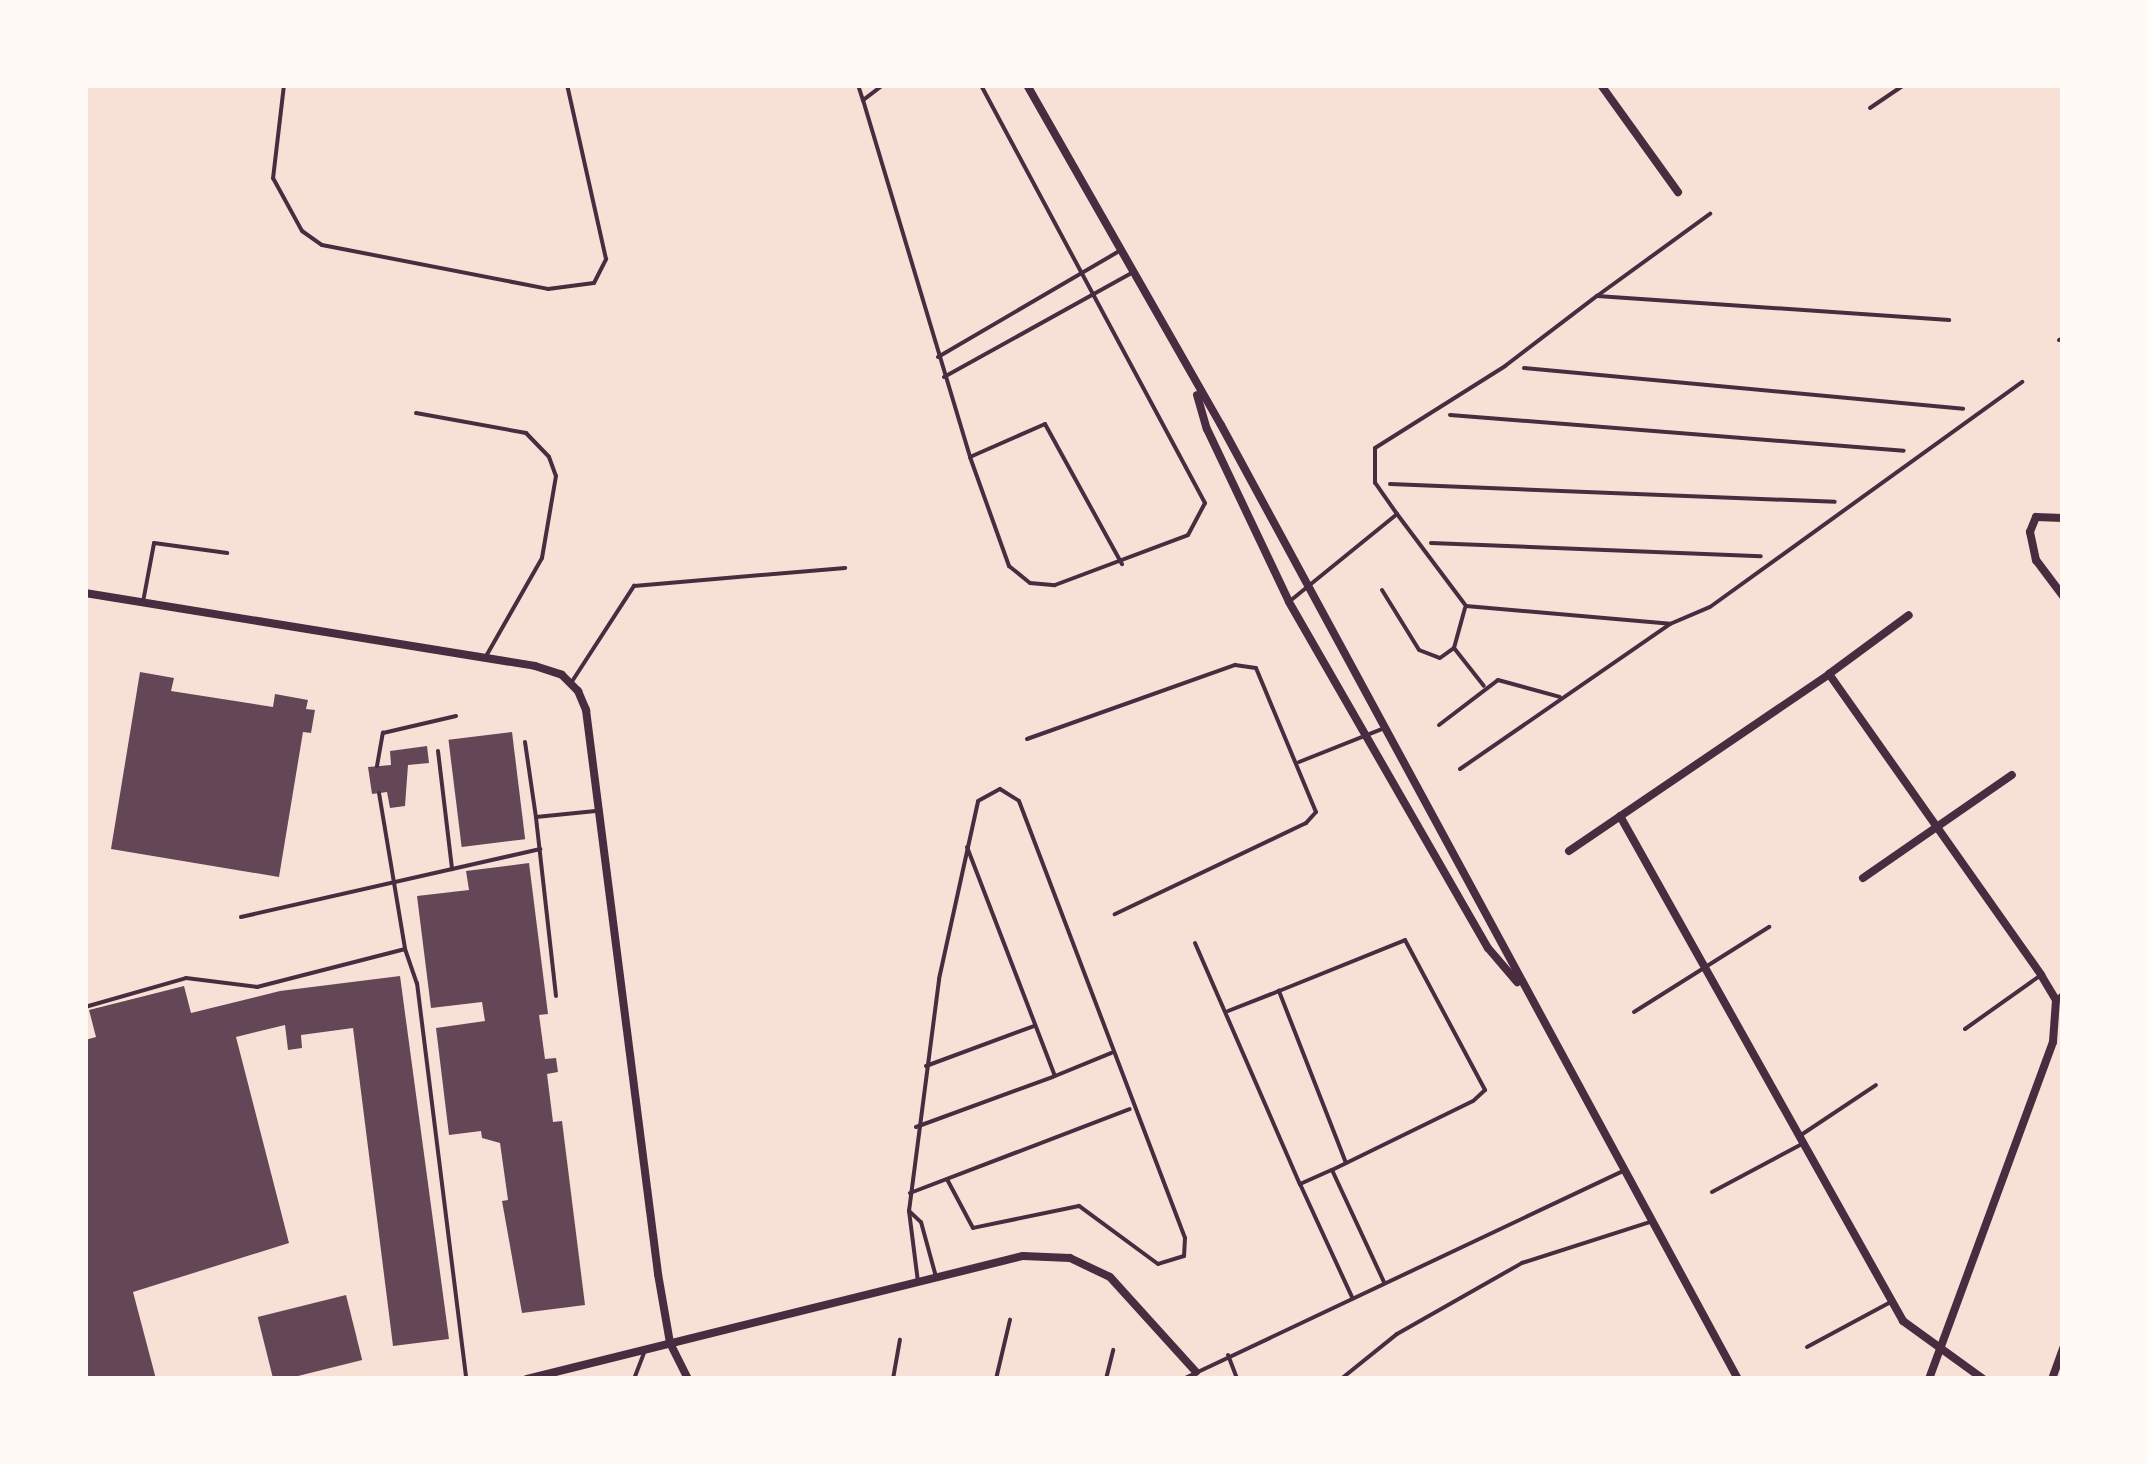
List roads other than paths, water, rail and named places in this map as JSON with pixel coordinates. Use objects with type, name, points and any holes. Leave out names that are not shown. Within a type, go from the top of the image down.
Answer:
[{"type":"street","points":[[1026,85],[1309,592],[1738,1379]]},
{"type":"street","points":[[1601,85],[1678,192]]},
{"type":"street","points":[[1196,390],[1206,429],[1289,602],[1488,948],[1524,991]]},
{"type":"street","points":[[2063,518],[2036,517],[2030,532],[2036,560],[2063,596]]},
{"type":"street","points":[[85,593],[534,666],[571,683],[586,710],[670,1342],[688,1379]]},
{"type":"street","points":[[1568,852],[1909,615]]},
{"type":"street","points":[[1829,674],[2041,975],[2060,996],[2046,1064],[1929,1379]]},
{"type":"street","points":[[1863,878],[2012,775]]},
{"type":"street","points":[[1620,816],[1891,1302],[1940,1354],[1983,1379]]},
{"type":"street","points":[[527,1379],[1024,1256],[1070,1258],[1123,1288],[1196,1372]]},
{"type":"street","points":[[2052,1379],[2063,1348]]},
{"type":"lane","points":[[284,85],[272,178],[302,231],[322,244],[548,290],[594,283],[606,258],[567,85]]},
{"type":"lane","points":[[858,85],[970,458],[1018,578],[1055,585],[1122,564],[1188,535],[1205,503],[981,85]]},
{"type":"lane","points":[[863,100],[883,85]]},
{"type":"lane","points":[[1870,108],[1904,85]]},
{"type":"lane","points":[[1670,624],[1466,606],[1375,484],[1375,448],[1504,366],[1710,214]]},
{"type":"lane","points":[[938,356],[1118,252]]},
{"type":"lane","points":[[944,377],[1132,274]]},
{"type":"lane","points":[[1597,296],[1949,320]]},
{"type":"lane","points":[[1460,769],[1670,624],[1710,606],[2022,382]]},
{"type":"lane","points":[[416,412],[526,432],[549,457],[556,476],[542,558],[485,658]]},
{"type":"lane","points":[[970,458],[1045,424],[1122,564]]},
{"type":"lane","points":[[1289,602],[1309,592],[1397,514]]},
{"type":"lane","points":[[144,602],[154,544],[227,553]]},
{"type":"lane","points":[[571,683],[622,596],[634,586],[845,568]]},
{"type":"lane","points":[[1382,590],[1429,658],[1454,648]]},
{"type":"lane","points":[[1454,648],[1466,606]]},
{"type":"lane","points":[[1454,648],[1484,686]]},
{"type":"lane","points":[[1027,739],[1247,664],[1256,668],[1316,801],[1306,823],[1114,914]]},
{"type":"lane","points":[[1439,725],[1484,686],[1520,681],[1562,698]]},
{"type":"lane","points":[[376,766],[383,733],[456,716]]},
{"type":"lane","points":[[1299,762],[1382,729]]},
{"type":"lane","points":[[525,742],[556,996]]},
{"type":"lane","points":[[438,751],[452,869]]},
{"type":"lane","points":[[918,1282],[909,1211],[926,1066],[978,801],[986,792],[1000,790],[1019,800],[1131,1108],[1185,1238],[1184,1256],[1171,1263],[1136,1252],[1096,1213],[1078,1206],[972,1228],[947,1179]]},
{"type":"lane","points":[[380,793],[405,949],[417,983],[466,1379]]},
{"type":"lane","points":[[536,818],[600,810]]},
{"type":"lane","points":[[967,847],[1054,1076]]},
{"type":"lane","points":[[241,917],[540,850]]},
{"type":"lane","points":[[1634,1012],[1769,927]]},
{"type":"lane","points":[[1228,1011],[1405,940],[1484,1084],[1473,1102],[1300,1184]]},
{"type":"lane","points":[[1195,942],[1352,1297]]},
{"type":"lane","points":[[85,1007],[186,978],[257,988],[405,949]]},
{"type":"lane","points":[[1965,1029],[2041,975]]},
{"type":"lane","points":[[1279,991],[1346,1162]]},
{"type":"lane","points":[[926,1066],[1036,1026]]},
{"type":"lane","points":[[916,1127],[1111,1053]]},
{"type":"lane","points":[[1712,1192],[1800,1140],[1876,1085]]},
{"type":"lane","points":[[910,1194],[1131,1108]]},
{"type":"lane","points":[[1332,1170],[1384,1282]]},
{"type":"lane","points":[[1183,1379],[1623,1171]]},
{"type":"lane","points":[[909,1211],[921,1222],[936,1277]]},
{"type":"lane","points":[[1342,1379],[1397,1334],[1522,1263],[1651,1222]]},
{"type":"lane","points":[[1807,1347],[1891,1302]]},
{"type":"lane","points":[[996,1379],[1010,1320]]},
{"type":"lane","points":[[893,1379],[900,1340]]},
{"type":"lane","points":[[634,1379],[646,1349]]},
{"type":"lane","points":[[1106,1379],[1113,1350]]},
{"type":"lane","points":[[1228,1356],[1238,1379]]}]
